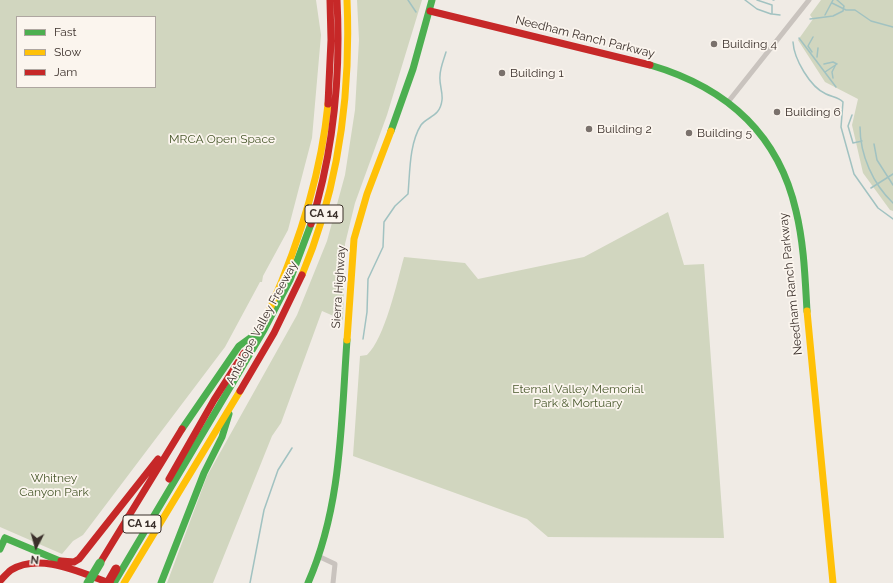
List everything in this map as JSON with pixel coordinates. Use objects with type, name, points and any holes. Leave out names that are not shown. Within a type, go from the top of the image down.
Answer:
[{"type":"main road","name":"Antelope Valley Freeway","points":[[123,574],[214,400],[257,333],[296,250],[320,162],[326,126],[330,85],[332,37],[330,0]]},
{"type":"main road","points":[[119,583],[266,328],[297,262],[316,207],[331,145],[338,98],[340,55],[337,0]]},
{"type":"main road","points":[[123,574],[270,330],[307,250],[324,193],[337,133],[343,70],[342,0]]},
{"type":"main road","name":"Antelope Valley Freeway","points":[[111,583],[123,574],[230,409],[265,349],[297,289],[311,255],[326,208],[339,154],[346,111],[349,55],[347,0]]},
{"type":"main road","name":"Sierra Highway","points":[[308,583],[333,506],[339,461],[352,254],[356,227],[365,198],[401,105],[432,0]]},
{"type":"main road","name":"Needham Ranch Parkway","points":[[430,10],[665,69],[704,85],[728,102],[747,120],[768,145],[784,176],[796,212],[799,227],[817,430],[833,583]]},
{"type":"main road","points":[[88,583],[178,435],[240,346],[257,333]]},
{"type":"main road","points":[[161,583],[200,485],[227,430],[230,409]]},
{"type":"main road","points":[[61,561],[74,562],[79,559],[178,435]]},
{"type":"main road","points":[[0,548],[5,538],[111,583]]},
{"type":"main road","points":[[0,581],[15,567],[35,563],[55,566],[111,583]]},
{"type":"street","points":[[728,102],[809,0]]},
{"type":"street","points":[[318,556],[334,564],[333,583]]},
{"type":"green space","name":"MRCA Open Space","points":[[0,0],[316,0],[321,35],[312,138],[288,230],[263,276],[262,282],[260,282],[225,347],[83,535],[73,541],[62,554],[0,527]]},
{"type":"green space","points":[[357,0],[422,0],[387,115],[355,203],[345,244],[343,320],[322,311],[281,423],[272,436],[213,583],[167,583],[207,476],[297,315],[327,241],[345,175],[355,110],[359,40]]},
{"type":"green space","points":[[821,0],[893,0],[893,211],[890,210],[863,173],[852,125],[858,99],[825,82],[798,40],[813,19],[810,15]]},
{"type":"green space","name":"Eternal Valley Memorial Park & Mortuary","points":[[668,212],[684,265],[704,264],[724,538],[548,537],[527,519],[353,456],[360,356],[367,355],[373,347],[385,323],[404,257],[465,263],[478,279],[584,257]]},
{"type":"waterway","points":[[408,0],[416,12]]},
{"type":"waterway","points":[[745,0],[757,9],[771,14]]},
{"type":"waterway","points":[[757,0],[772,5],[772,14],[780,15]]},
{"type":"waterway","points":[[825,15],[833,0]]},
{"type":"waterway","points":[[810,19],[833,16],[843,11],[844,6],[837,0]]},
{"type":"waterway","points":[[832,3],[846,10],[855,10],[871,21],[893,27]]},
{"type":"waterway","points":[[812,52],[808,46],[813,37]]},
{"type":"waterway","points":[[799,38],[836,87]]},
{"type":"waterway","points":[[793,42],[796,56],[809,79],[820,90],[840,99],[843,102],[841,127],[854,174],[878,208],[893,219]]},
{"type":"waterway","points":[[817,57],[818,48]]},
{"type":"waterway","points":[[363,339],[367,312],[368,279],[383,247],[384,222],[395,206],[408,194],[412,150],[417,133],[421,125],[436,113],[441,106],[442,97],[440,73],[446,52]]},
{"type":"waterway","points":[[824,64],[833,62],[837,64]]},
{"type":"waterway","points":[[833,78],[832,72],[836,64]]},
{"type":"waterway","points":[[825,72],[837,64]]},
{"type":"waterway","points":[[852,115],[848,126],[853,143],[862,141]]},
{"type":"waterway","points":[[860,127],[862,148],[869,168],[879,187],[893,203]]},
{"type":"waterway","points":[[874,144],[877,160],[893,185]]},
{"type":"waterway","points":[[871,188],[893,174]]},
{"type":"waterway","points":[[250,583],[264,510],[278,470],[292,448]]},
{"type":"traffic: fast","points":[[391,131],[413,69],[432,0]]},
{"type":"traffic: fast","points":[[650,65],[677,74],[702,86],[724,100],[744,117],[762,136],[776,158],[788,183],[796,211],[804,261],[807,311]]},
{"type":"traffic: fast","points":[[114,583],[264,330],[290,280],[311,224]]},
{"type":"traffic: fast","points":[[182,429],[239,346],[257,333]]},
{"type":"traffic: fast","points":[[308,583],[328,524],[334,494],[341,433],[347,340]]},
{"type":"traffic: fast","points":[[161,583],[204,473],[222,437],[229,414]]},
{"type":"traffic: fast","points":[[5,538],[67,564]]},
{"type":"traffic: fast","points":[[0,549],[5,538]]},
{"type":"traffic: fast","points":[[88,583],[100,563]]},
{"type":"traffic: slow","points":[[302,275],[315,242],[325,208],[334,174],[340,140],[347,71],[347,0]]},
{"type":"traffic: slow","points":[[270,309],[281,284],[307,209],[320,157],[328,104]]},
{"type":"traffic: slow","points":[[347,340],[354,239],[367,194],[391,131]]},
{"type":"traffic: slow","points":[[807,311],[833,583]]},
{"type":"traffic: slow","points":[[124,583],[240,391]]},
{"type":"traffic: jam","points":[[328,104],[331,40],[330,0]]},
{"type":"traffic: jam","points":[[311,224],[325,169],[334,113],[338,57],[337,0]]},
{"type":"traffic: jam","points":[[430,11],[650,65]]},
{"type":"traffic: jam","points":[[240,391],[274,333],[302,275]]},
{"type":"traffic: jam","points":[[169,479],[214,400],[244,353]]},
{"type":"traffic: jam","points":[[100,563],[182,429]]},
{"type":"traffic: jam","points":[[61,561],[74,562],[79,559],[158,459]]},
{"type":"traffic: jam","points":[[0,581],[11,570],[22,565],[35,563],[60,566],[110,583]]},
{"type":"traffic: jam","points":[[108,583],[116,569]]},
{"type":"place","name":"Building 4","points":[[714,44]]},
{"type":"place","name":"Building 1","points":[[502,73]]},
{"type":"place","name":"Building 6","points":[[777,112]]},
{"type":"place","name":"Building 2","points":[[589,129]]},
{"type":"place","name":"Building 5","points":[[689,133]]},
{"type":"park label","name":"Whitney Canyon Park","points":[[54,485]]}]
